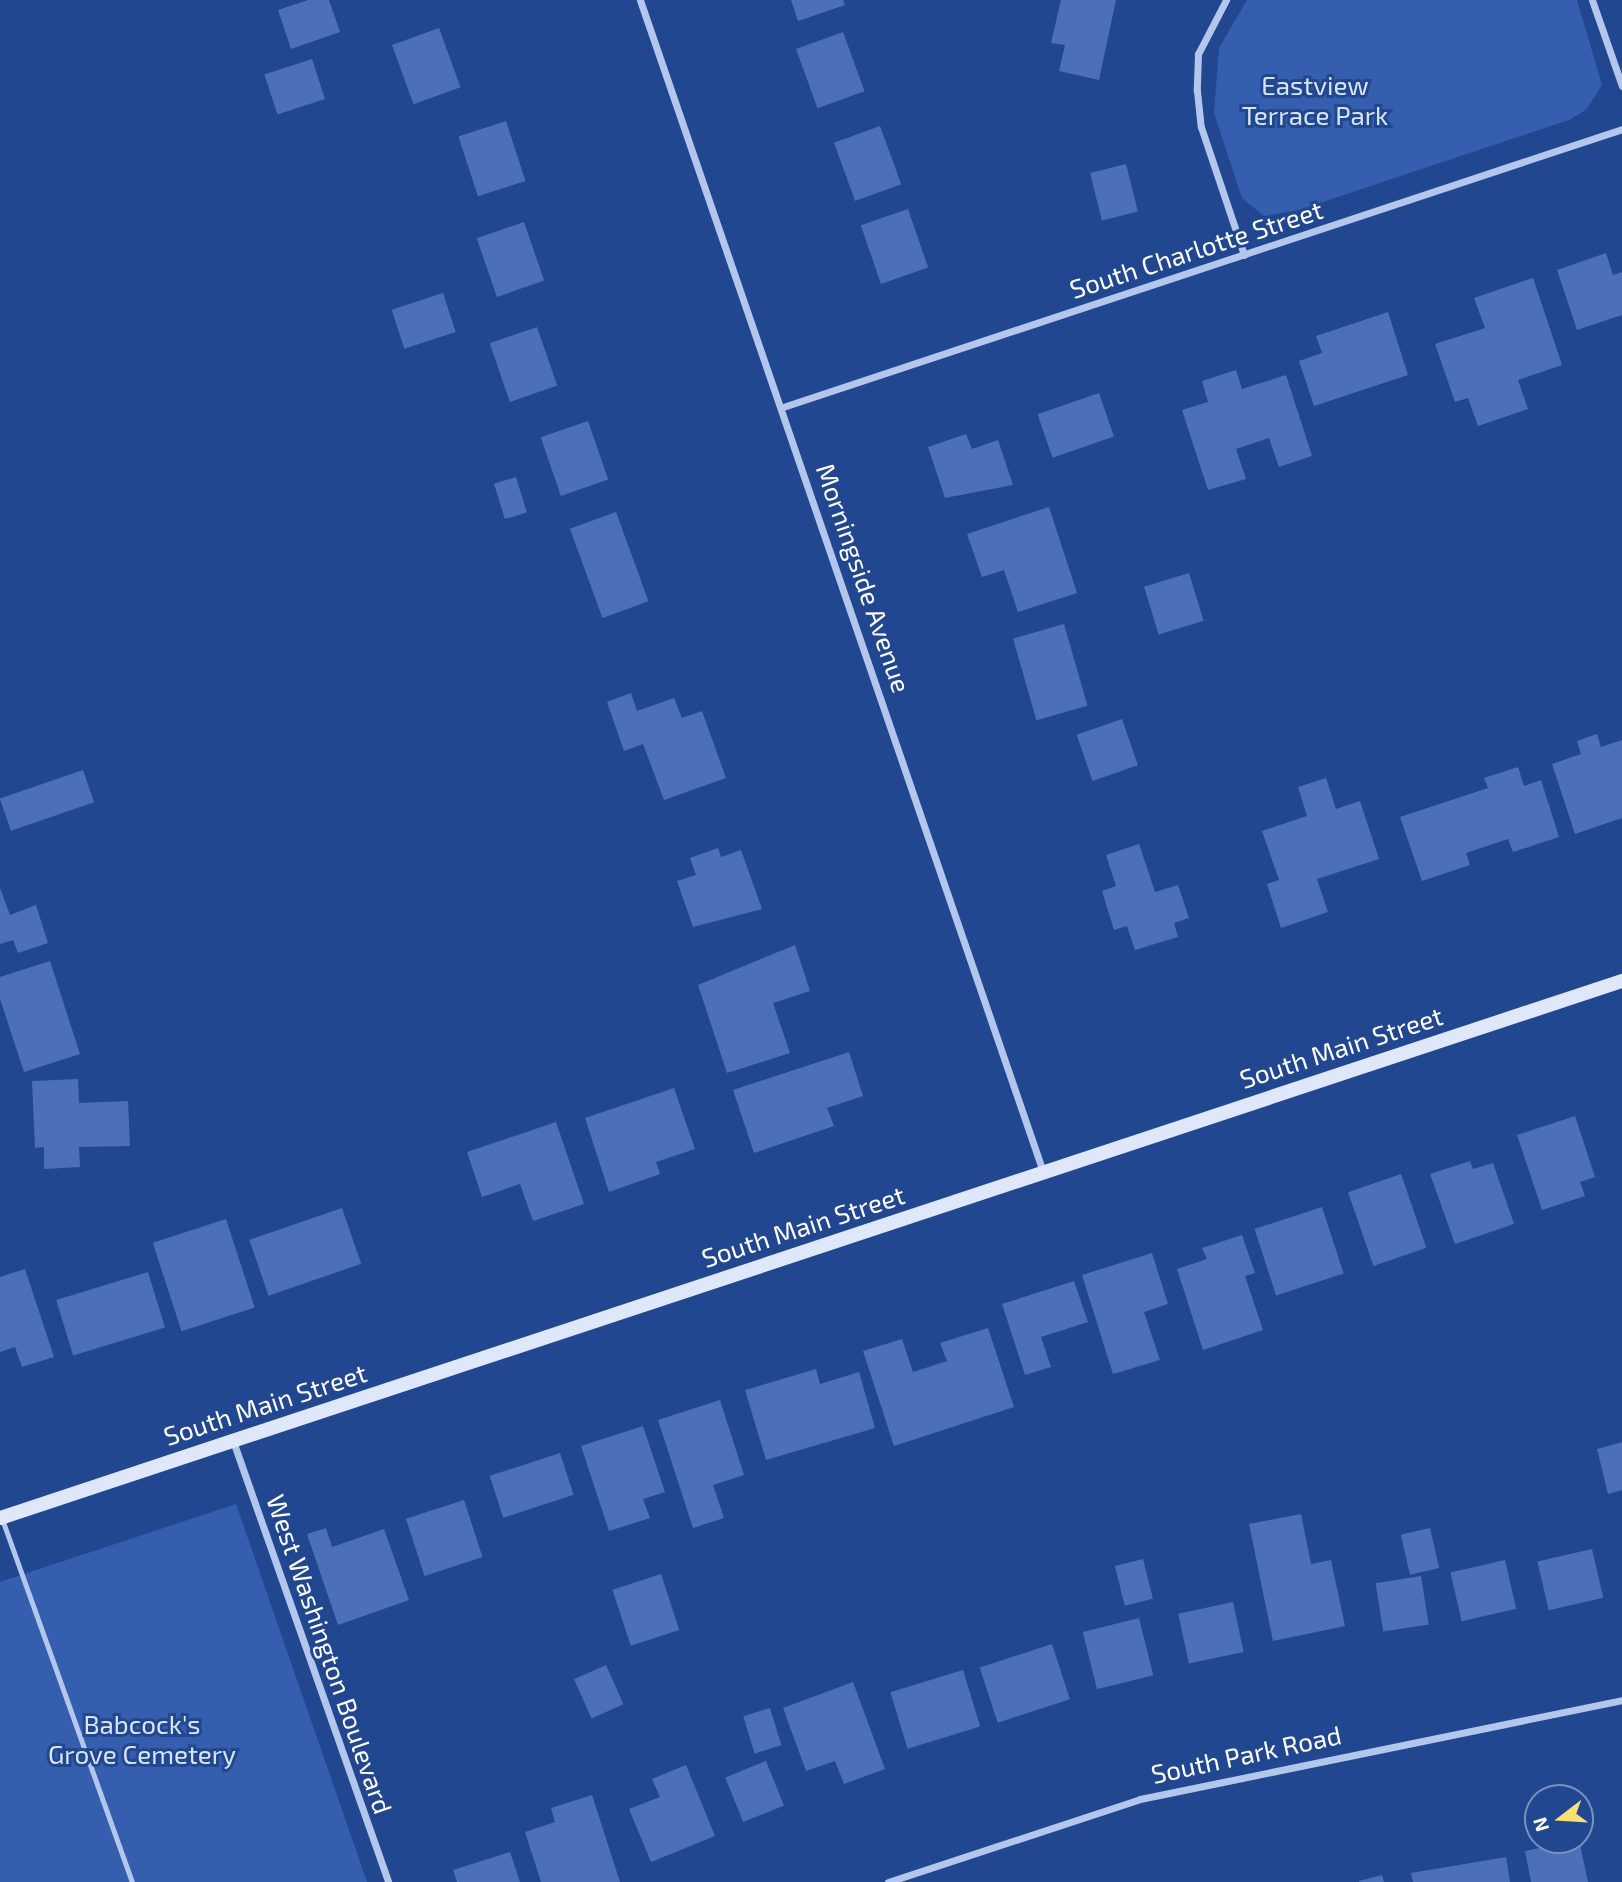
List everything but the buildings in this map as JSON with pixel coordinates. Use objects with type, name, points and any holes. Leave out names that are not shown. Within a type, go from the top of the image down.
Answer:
[{"type":"main road","name":"South Main Street","points":[[1,1518],[1622,981]]},
{"type":"street","name":"Morningside Avenue","points":[[640,0],[783,407],[1043,1172]]},
{"type":"street","points":[[1226,0],[1198,54],[1197,91],[1201,127],[1244,256]]},
{"type":"street","points":[[1592,0],[1622,86]]},
{"type":"street","name":"South Charlotte Street","points":[[783,407],[1622,129]]},
{"type":"street","name":"West Washington Boulevard","points":[[233,1440],[388,1882]]},
{"type":"street","name":"South Park Road","points":[[888,1882],[1140,1799],[1622,1700]]},
{"type":"lane","points":[[1,1518],[132,1882]]},
{"type":"green space","name":"Eastview Terrace Park","points":[[1247,0],[1577,0],[1602,85],[1586,110],[1569,120],[1299,210],[1264,216],[1242,198],[1214,113],[1219,48]]},
{"type":"green space","name":"Babcock's Grove Cemetery","points":[[236,1504],[367,1882],[0,1882],[0,1582]]}]
